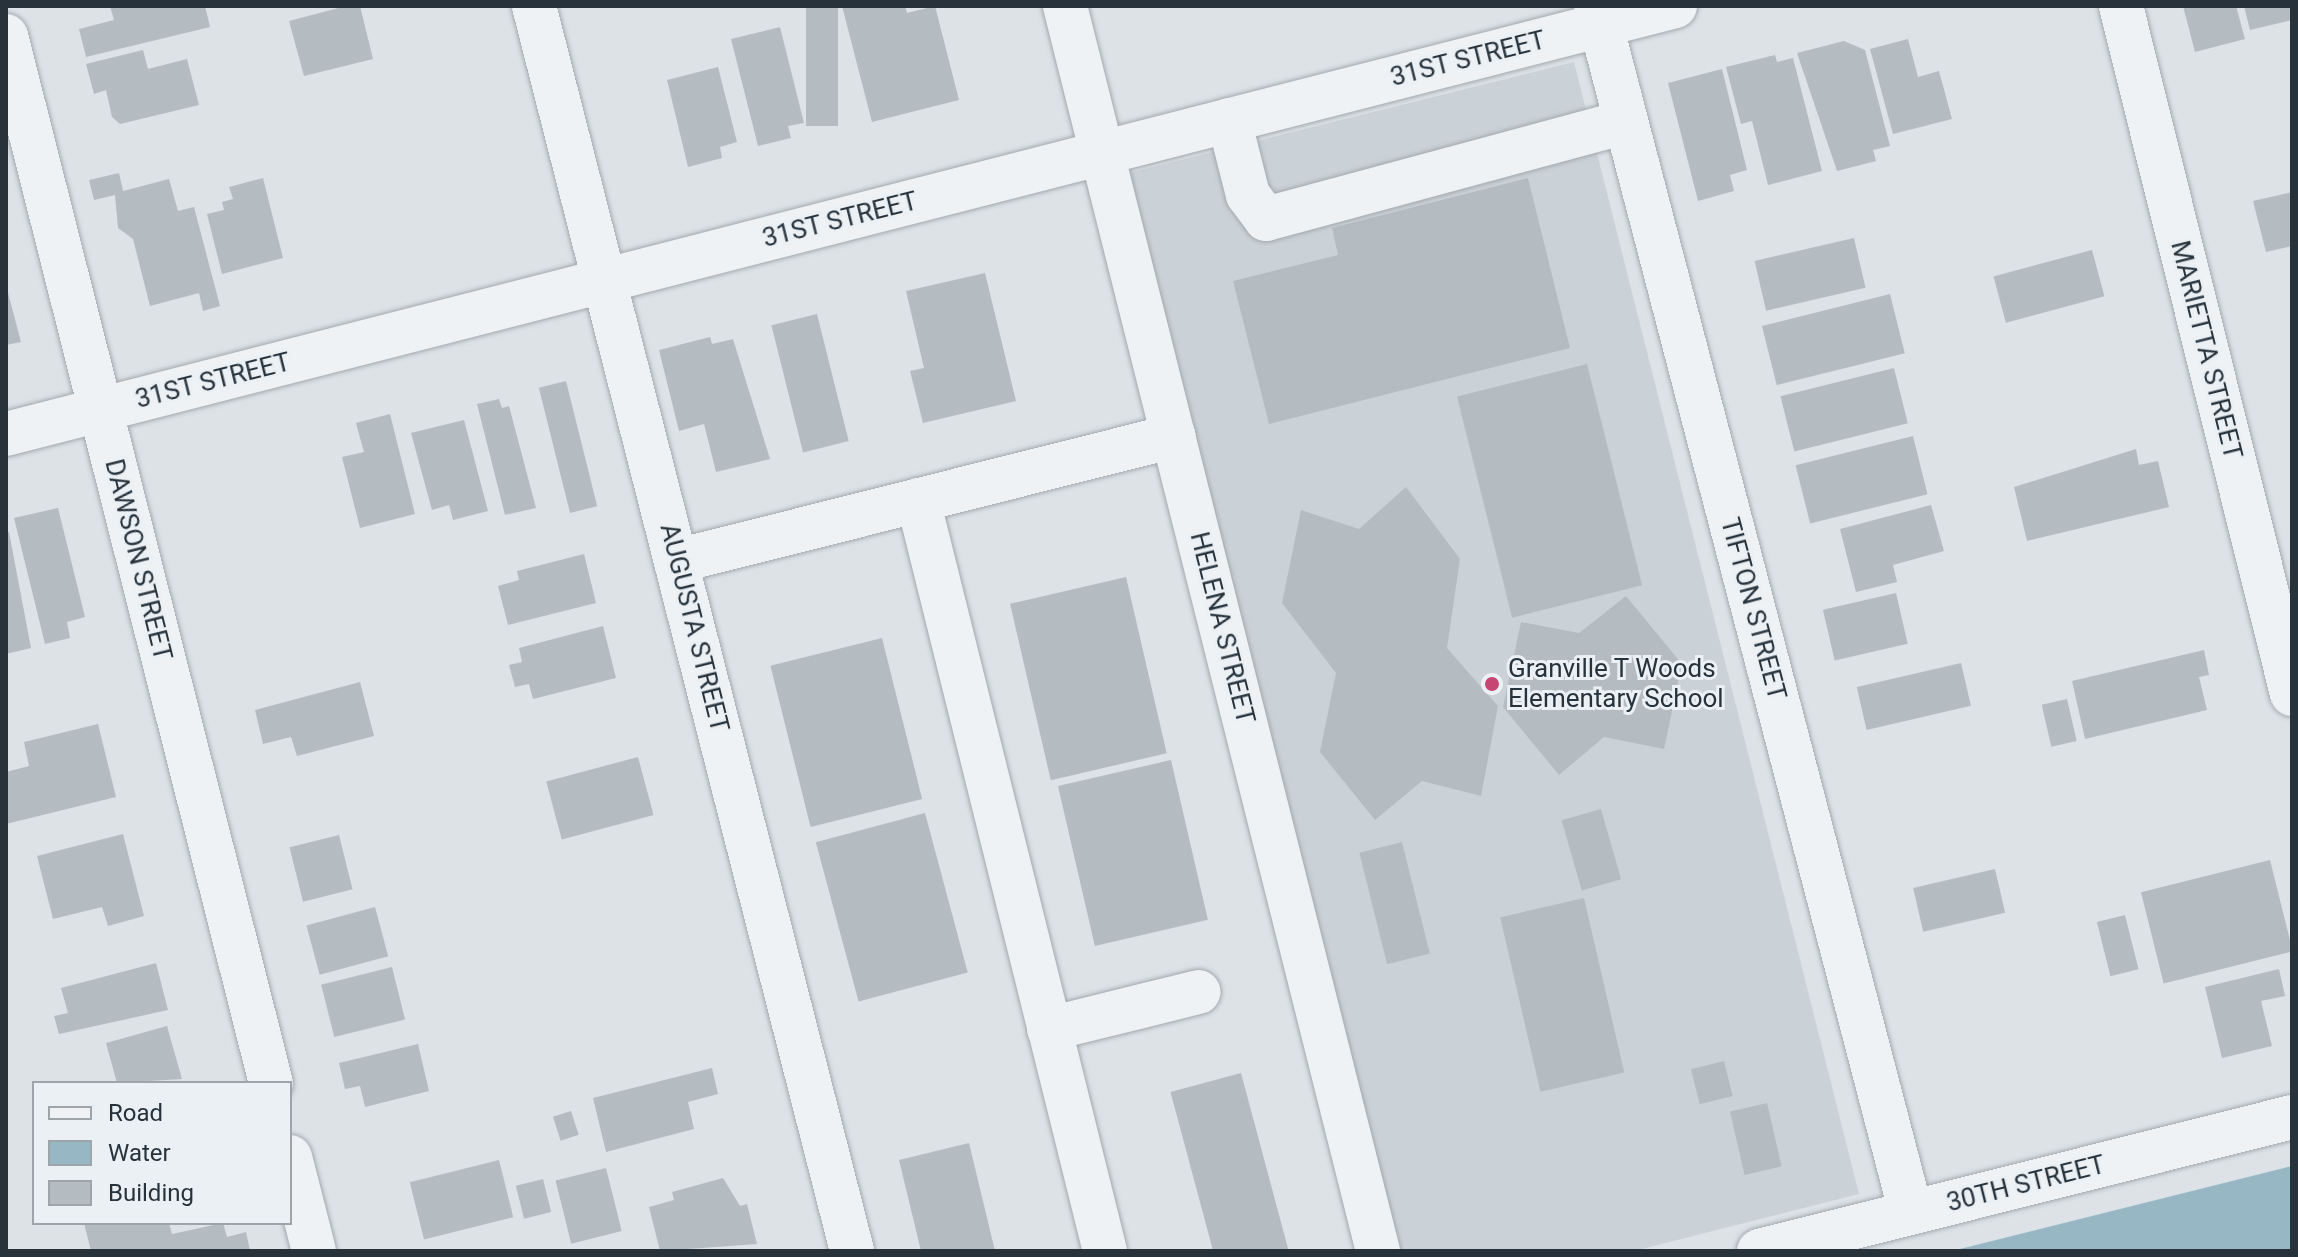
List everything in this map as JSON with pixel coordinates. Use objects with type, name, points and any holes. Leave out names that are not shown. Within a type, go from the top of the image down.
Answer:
[{"type":"street","name":"AUGUSTA STREET","points":[[534,6],[852,1251]]},
{"type":"street","name":"HELENA STREET","points":[[1065,6],[1378,1251]]},
{"type":"street","name":"31ST STREET","points":[[6,434],[1229,120],[1598,15],[1675,6]]},
{"type":"street","name":"MARIETTA STREET","points":[[2121,6],[2292,694]]},
{"type":"street","name":"TIFTON STREET","points":[[1598,15],[1911,1213]]},
{"type":"street","name":"DAWSON STREET","points":[[6,36],[270,1081]]},
{"type":"street","points":[[1229,120],[1248,195],[1266,219],[1626,122]]},
{"type":"street","points":[[677,561],[1174,436]]},
{"type":"street","points":[[918,500],[1105,1251]]},
{"type":"street","points":[[1049,1029],[1199,992]]},
{"type":"street","name":"30TH STREET","points":[[1759,1251],[2292,1117]]},
{"type":"street","points":[[292,1165],[314,1251]]},
{"type":"shaded area","name":"Granville T Woods Elementary School","points":[[1574,62],[1859,1194],[1634,1251],[1396,1251],[1125,174]]},
{"type":"water","points":[[2292,1166],[2292,1251],[1952,1251]]},
{"type":"building","points":[[110,6],[205,6],[210,27],[86,57],[79,29],[114,20]]},
{"type":"building","points":[[346,6],[360,6],[373,59],[304,76],[289,21]]},
{"type":"building","points":[[806,6],[838,6],[838,126],[806,126]]},
{"type":"building","points":[[842,6],[905,6],[907,13],[935,6],[959,100],[872,122]]},
{"type":"building","points":[[2183,6],[2236,6],[2245,39],[2195,52]]},
{"type":"building","points":[[2244,6],[2292,6],[2292,20],[2250,30]]},
{"type":"building","points":[[780,27],[804,123],[788,126],[791,138],[758,146],[731,39]]},
{"type":"building","points":[[1908,39],[1918,77],[1939,71],[1952,119],[1893,134],[1870,49]]},
{"type":"building","points":[[1844,41],[1865,50],[1890,146],[1873,150],[1876,161],[1837,171],[1797,53]]},
{"type":"building","points":[[143,50],[148,69],[187,59],[199,105],[120,124],[112,117],[106,90],[94,94],[86,64]]},
{"type":"building","points":[[1775,55],[1777,62],[1793,58],[1822,171],[1768,185],[1752,121],[1741,124],[1726,67]]},
{"type":"building","points":[[718,67],[737,142],[720,147],[722,158],[688,167],[667,80]]},
{"type":"building","points":[[1722,69],[1747,170],[1730,175],[1734,191],[1698,201],[1668,83]]},
{"type":"building","points":[[119,173],[123,191],[169,179],[178,211],[194,207],[220,306],[203,311],[199,293],[150,306],[133,239],[118,228],[115,195],[94,200],[89,180]]},
{"type":"building","points":[[263,178],[283,258],[222,274],[207,214],[224,210],[222,202],[233,199],[229,187]]},
{"type":"building","points":[[1528,178],[1570,348],[1269,424],[1233,281],[1338,255],[1332,228]]},
{"type":"building","points":[[2292,192],[2292,246],[2266,252],[2253,201]]},
{"type":"building","points":[[1854,238],[1865,288],[1766,311],[1755,261]]},
{"type":"building","points":[[2092,250],[2104,296],[2006,323],[1993,276]]},
{"type":"building","points":[[985,273],[1016,401],[923,423],[910,371],[924,368],[906,291]]},
{"type":"building","points":[[6,285],[21,342],[6,345]]},
{"type":"building","points":[[1890,294],[1905,353],[1777,385],[1762,326]]},
{"type":"building","points":[[817,314],[849,441],[803,452],[771,325]]},
{"type":"building","points":[[710,337],[712,344],[733,339],[770,459],[716,472],[704,424],[679,431],[659,350]]},
{"type":"building","points":[[1587,364],[1642,585],[1512,618],[1457,396]]},
{"type":"building","points":[[1894,368],[1908,423],[1794,452],[1780,396]]},
{"type":"building","points":[[566,381],[597,506],[570,513],[539,388]]},
{"type":"building","points":[[499,399],[502,408],[509,406],[536,508],[505,515],[477,404]]},
{"type":"building","points":[[390,414],[415,514],[360,528],[342,457],[364,452],[356,423]]},
{"type":"building","points":[[464,420],[488,511],[453,520],[449,505],[432,510],[411,433]]},
{"type":"building","points":[[1913,436],[1928,494],[1810,523],[1796,465]]},
{"type":"building","points":[[2136,449],[2139,465],[2158,461],[2169,507],[2027,541],[2014,487]]},
{"type":"building","points":[[1406,487],[1460,559],[1447,648],[1498,706],[1481,796],[1422,781],[1375,820],[1320,752],[1336,673],[1282,603],[1301,510],[1359,529]]},
{"type":"building","points":[[1931,505],[1944,551],[1893,565],[1897,582],[1856,592],[1840,529]]},
{"type":"building","points":[[58,508],[85,617],[67,622],[70,638],[45,644],[14,518]]},
{"type":"building","points":[[9,532],[31,648],[6,654],[6,533]]},
{"type":"building","points":[[584,554],[596,603],[508,625],[498,586],[519,580],[517,571]]},
{"type":"building","points":[[1126,577],[1167,753],[1051,780],[1010,604]]},
{"type":"building","points":[[1896,593],[1908,644],[1835,661],[1823,610]]},
{"type":"building","points":[[1626,596],[1682,664],[1664,749],[1604,737],[1559,775],[1503,707],[1521,622],[1579,633]]},
{"type":"building","points":[[603,626],[616,678],[533,699],[529,684],[515,687],[509,665],[522,662],[519,648]]},
{"type":"building","points":[[882,638],[922,799],[811,827],[770,666]]},
{"type":"building","points":[[2204,650],[2209,675],[2199,677],[2207,710],[2085,739],[2072,681]]},
{"type":"building","points":[[1961,663],[1971,706],[1867,730],[1857,687]]},
{"type":"building","points":[[360,682],[374,736],[297,756],[291,737],[263,744],[255,710]]},
{"type":"building","points":[[2067,699],[2077,741],[2051,747],[2042,705]]},
{"type":"building","points":[[98,724],[116,797],[6,824],[6,772],[29,766],[24,742]]},
{"type":"building","points":[[638,757],[654,815],[562,840],[546,782]]},
{"type":"building","points":[[1171,760],[1208,920],[1095,946],[1058,786]]},
{"type":"building","points":[[1601,809],[1621,879],[1582,890],[1562,820]]},
{"type":"building","points":[[925,813],[968,972],[859,1002],[816,842]]},
{"type":"building","points":[[123,834],[144,916],[108,926],[102,907],[53,919],[37,856]]},
{"type":"building","points":[[339,835],[353,889],[303,902],[290,847]]},
{"type":"building","points":[[1402,842],[1430,954],[1387,964],[1359,853]]},
{"type":"building","points":[[2270,860],[2292,951],[2164,983],[2141,892]]},
{"type":"building","points":[[1995,869],[2005,913],[1923,932],[1913,888]]},
{"type":"building","points":[[1584,898],[1624,1072],[1540,1092],[1500,917]]},
{"type":"building","points":[[375,907],[388,956],[320,975],[306,925]]},
{"type":"building","points":[[2125,915],[2139,969],[2110,976],[2097,922]]},
{"type":"building","points":[[156,963],[168,1010],[59,1034],[54,1016],[68,1013],[61,988]]},
{"type":"building","points":[[392,967],[405,1019],[334,1037],[321,985]]},
{"type":"building","points":[[2279,969],[2285,996],[2261,1001],[2272,1046],[2222,1058],[2205,987]]},
{"type":"building","points":[[167,1026],[182,1079],[116,1081],[106,1043]]},
{"type":"building","points":[[418,1044],[429,1091],[365,1107],[360,1086],[345,1089],[339,1063]]},
{"type":"building","points":[[1724,1061],[1733,1096],[1700,1104],[1691,1069]]},
{"type":"building","points":[[712,1068],[718,1094],[688,1102],[694,1129],[606,1152],[593,1098]]},
{"type":"building","points":[[1241,1073],[1289,1251],[1213,1251],[1170,1092]]},
{"type":"building","points":[[1767,1103],[1782,1166],[1745,1175],[1730,1112]]},
{"type":"building","points":[[571,1111],[579,1135],[561,1141],[553,1117]]},
{"type":"building","points":[[969,1143],[995,1251],[921,1251],[899,1160]]},
{"type":"building","points":[[499,1160],[513,1217],[424,1240],[410,1182]]},
{"type":"building","points":[[606,1168],[622,1231],[571,1244],[556,1181]]},
{"type":"building","points":[[723,1178],[740,1206],[747,1204],[757,1244],[660,1251],[649,1207],[674,1200],[672,1192]]},
{"type":"building","points":[[543,1179],[551,1212],[524,1219],[516,1186]]},
{"type":"building","points":[[84,1225],[170,1225],[172,1234],[224,1225],[227,1237],[246,1232],[250,1251],[91,1251]]},
{"type":"place","name":"Granville T Woods Elementary School","points":[[1492,684]]}]
